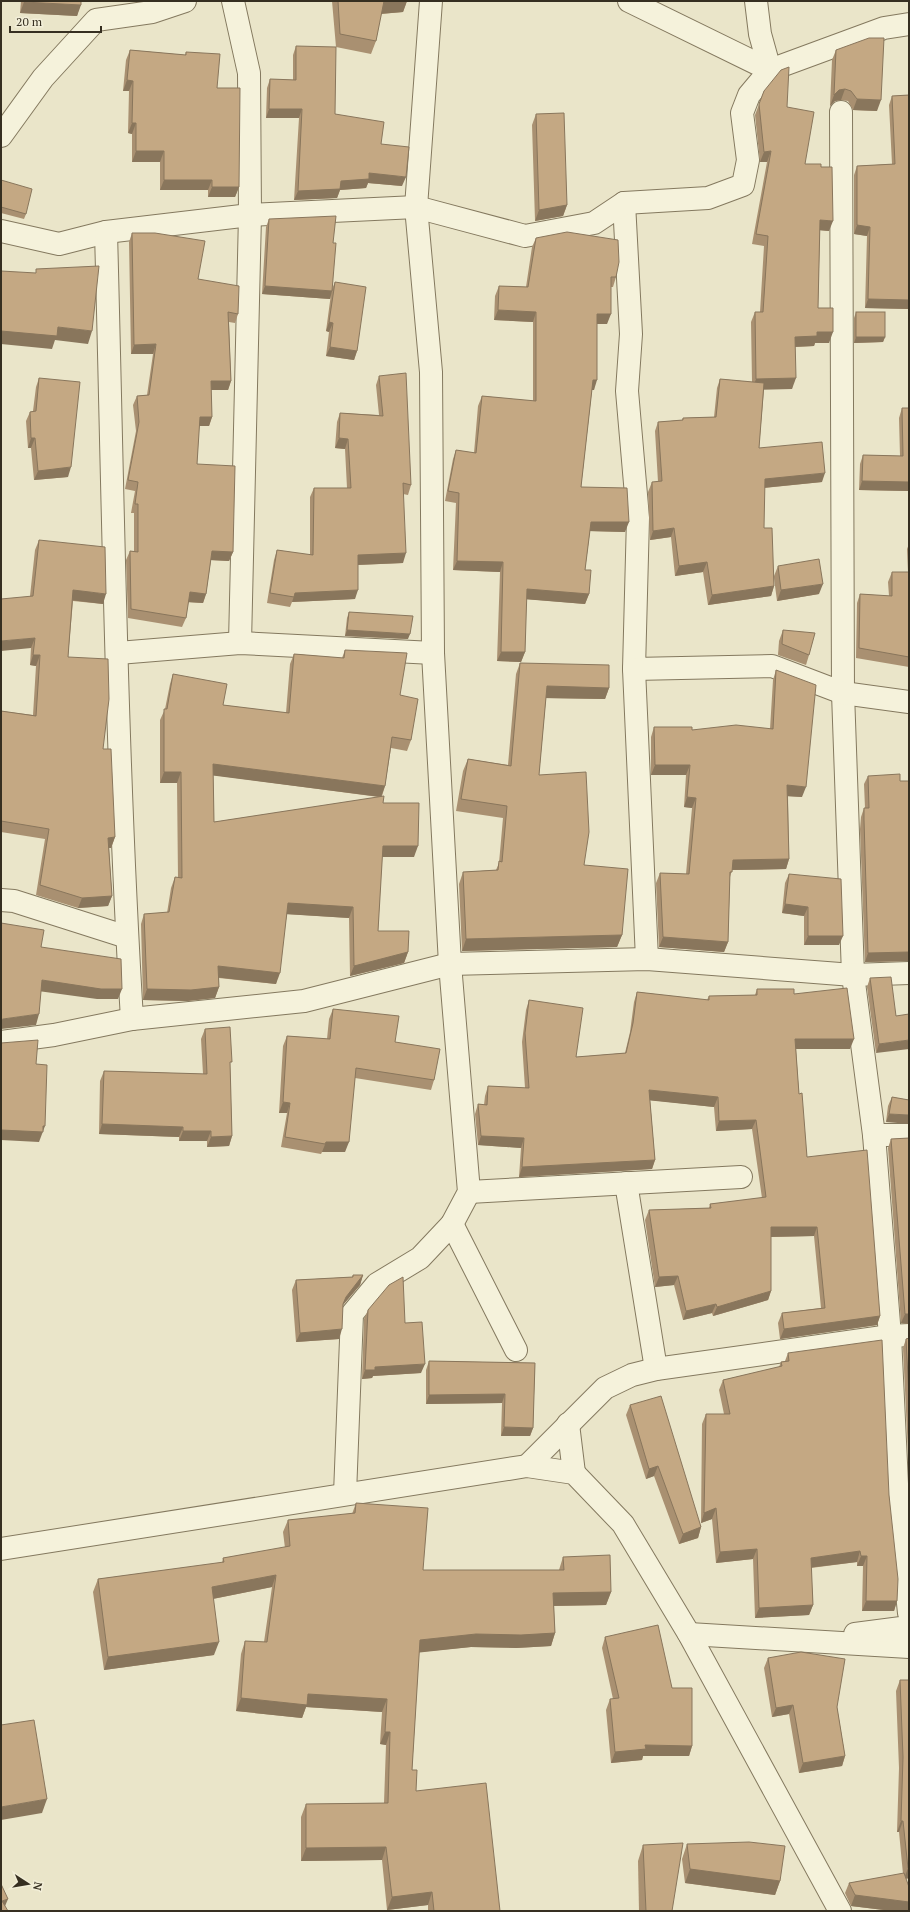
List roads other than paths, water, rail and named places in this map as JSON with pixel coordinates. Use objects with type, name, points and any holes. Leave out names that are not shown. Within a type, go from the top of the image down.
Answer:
[{"type":"street","points":[[1,136],[43,78],[96,20],[152,12],[185,1]]},
{"type":"street","points":[[233,1],[249,74],[250,215],[240,643]]},
{"type":"street","points":[[345,1494],[352,1314],[377,1284],[420,1258],[452,1224],[469,1192],[450,964],[433,653],[431,372],[416,207],[432,1]]},
{"type":"street","points":[[629,1],[770,70]]},
{"type":"street","points":[[756,1],[760,34],[770,70]]},
{"type":"street","points":[[1,231],[59,244],[106,232],[250,215],[416,207],[525,236],[594,223],[624,203],[708,198],[743,185],[748,160],[742,113],[749,95],[770,70],[884,28],[909,24]]},
{"type":"street","points":[[841,112],[843,693],[853,975],[899,1336],[898,1505],[909,1613]]},
{"type":"street","points":[[624,203],[631,334],[627,391],[638,518],[634,669],[647,959]]},
{"type":"street","points":[[106,232],[127,937],[132,1019]]},
{"type":"street","points":[[118,653],[240,643],[433,653]]},
{"type":"street","points":[[634,669],[772,666],[843,693],[909,702]]},
{"type":"street","points":[[1,900],[14,901],[127,937]]},
{"type":"street","points":[[1,1042],[54,1035],[132,1019],[304,1001],[450,964],[647,959],[853,975],[909,973]]},
{"type":"street","points":[[874,1135],[909,1135]]},
{"type":"street","points":[[469,1192],[741,1177]]},
{"type":"street","points":[[626,1183],[656,1370]]},
{"type":"street","points":[[452,1224],[516,1350]]},
{"type":"street","points":[[527,1466],[605,1388],[632,1375],[656,1370],[899,1336]]},
{"type":"street","points":[[568,1424],[574,1473],[623,1524],[689,1634],[831,1909]]},
{"type":"street","points":[[1,1548],[527,1466],[574,1473]]},
{"type":"street","points":[[803,1641],[909,1627]]},
{"type":"street","points":[[689,1634],[909,1647]]}]
